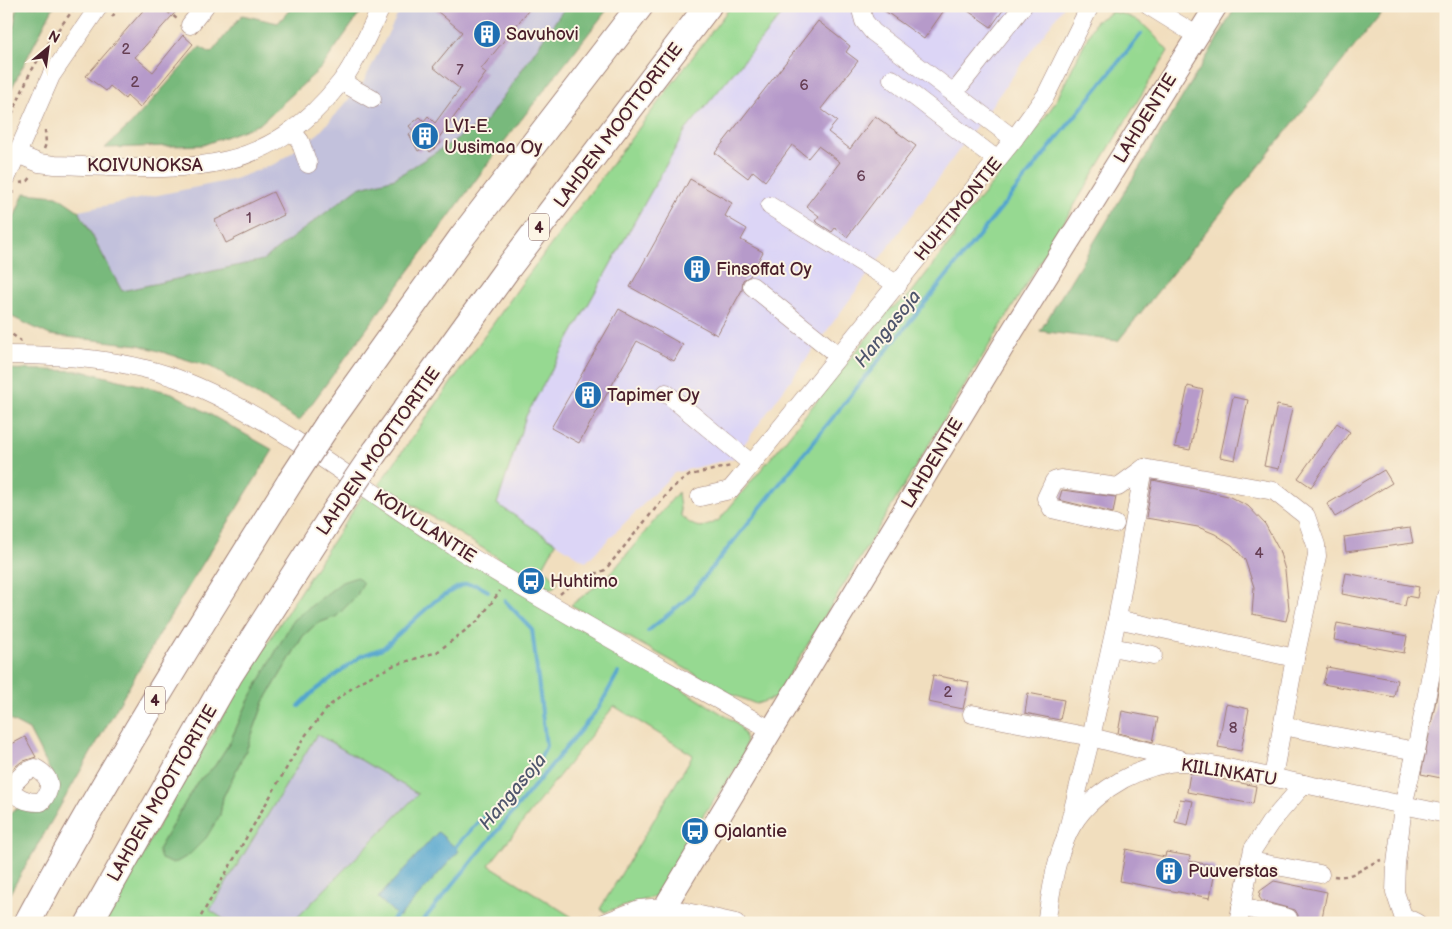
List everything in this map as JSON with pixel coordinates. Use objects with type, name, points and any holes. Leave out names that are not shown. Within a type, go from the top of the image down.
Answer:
[{"type":"highway","name":"4","points":[[27,923],[59,862],[184,650],[328,424],[462,237],[640,6]]},
{"type":"highway","name":"LAHDEN MOOTTORITIE","points":[[89,923],[229,676],[335,511],[508,268],[708,6]]},
{"type":"main road","name":"LAHDENTIE","points":[[659,915],[1013,330],[1196,35],[1216,6]]},
{"type":"street","points":[[190,25],[205,6]]},
{"type":"street","name":"KOIVUNOKSA","points":[[17,154],[39,163],[55,166],[189,168],[224,163],[270,145],[310,118],[342,82],[382,6]]},
{"type":"street","points":[[860,6],[864,21],[873,32],[1014,139]]},
{"type":"street","points":[[954,93],[1023,6]]},
{"type":"street","name":"HUHTIMONTIE","points":[[700,497],[730,490],[747,460],[839,356],[1014,139],[1046,95],[1090,6]]},
{"type":"street","points":[[1150,6],[1196,35]]},
{"type":"street","points":[[6,178],[51,76],[104,14]]},
{"type":"street","points":[[892,79],[997,160]]},
{"type":"street","points":[[342,82],[372,99]]},
{"type":"street","points":[[292,131],[300,140],[308,164]]},
{"type":"street","points":[[770,206],[898,285]]},
{"type":"street","points":[[752,286],[839,356]]},
{"type":"street","name":"KOIVULANTIE","points":[[6,356],[78,358],[123,365],[163,374],[197,386],[284,433],[461,550],[552,605],[771,730]]},
{"type":"street","points":[[666,393],[747,460]]},
{"type":"street","points":[[1066,837],[1091,737],[1117,619],[1144,468]]},
{"type":"street","points":[[1116,524],[1052,509],[1046,498],[1054,481],[1060,478],[1118,487],[1144,468],[1274,491],[1306,516],[1316,545],[1317,556],[1294,658],[1273,777]]},
{"type":"street","points":[[1417,923],[1403,916],[1395,892],[1397,857],[1402,806],[1442,641],[1446,596]]},
{"type":"street","points":[[1117,619],[1294,658]]},
{"type":"street","points":[[1111,647],[1153,655]]},
{"type":"street","points":[[972,714],[1091,737],[1192,762]]},
{"type":"street","points":[[1282,726],[1416,751]]},
{"type":"street","name":"KIILINKATU","points":[[1046,923],[1058,862],[1066,837],[1083,810],[1107,790],[1155,766],[1192,762],[1273,777],[1446,814]]},
{"type":"street","points":[[1288,918],[1240,915],[1253,849],[1270,823],[1304,784]]},
{"type":"street","points":[[1250,861],[1320,874]]},
{"type":"street","points":[[604,923],[639,909],[659,915],[736,923]]},
{"type":"path","points":[[6,129],[29,75],[48,43],[76,6]]},
{"type":"path","points":[[104,14],[120,6]]},
{"type":"path","points":[[161,6],[177,19],[190,25]]},
{"type":"path","points":[[6,208],[19,184],[32,179],[46,144],[45,127]]},
{"type":"path","points":[[552,605],[561,593],[574,582],[605,570],[673,487],[690,475],[747,460]]},
{"type":"path","points":[[196,923],[305,736],[329,706],[362,681],[395,665],[437,652],[479,620],[500,592]]},
{"type":"path","points":[[1320,874],[1350,876],[1371,864],[1397,857]]},
{"type":"shaded area","points":[[402,6],[566,6],[487,120],[395,178],[358,188],[263,260],[122,291],[79,211],[232,180],[277,163],[319,133],[362,85]]},
{"type":"shaded area","name":"Huhtimo","points":[[789,6],[1064,6],[734,458],[674,473],[586,562],[497,505],[526,416],[685,131]]},
{"type":"shaded area","points":[[317,734],[418,794],[292,923],[229,923],[210,910]]},
{"type":"green space","points":[[17,6],[54,6],[6,99],[6,48],[13,32]]},
{"type":"green space","points":[[293,6],[365,6],[322,67],[260,124],[203,145],[105,148],[131,124],[200,47],[211,53],[242,15],[278,23]]},
{"type":"green space","points":[[566,6],[610,6],[503,143],[299,421],[211,367],[139,345],[50,335],[6,314],[6,238],[24,193],[57,196],[79,211],[122,291],[263,260],[358,188],[395,178],[487,120]]},
{"type":"green space","points":[[731,6],[789,6],[685,131],[526,416],[497,504],[556,543],[543,567],[558,582],[553,588],[547,588],[379,484],[525,279]]},
{"type":"green space","points":[[1236,6],[1387,6],[1118,341],[1040,331],[1211,50]]},
{"type":"green space","points":[[1112,12],[1138,21],[1168,51],[775,698],[756,704],[731,694],[571,605],[608,577],[678,492],[681,516],[691,524],[703,527],[719,520],[890,309],[909,296],[953,239],[957,225],[1026,144],[1055,103],[1095,22]]},
{"type":"green space","points":[[6,369],[82,371],[172,393],[273,450],[163,628],[6,900],[6,816],[21,806],[47,811],[57,784],[29,730],[6,718]]},
{"type":"green space","points":[[364,494],[737,723],[744,733],[746,742],[742,760],[697,824],[667,883],[654,897],[605,912],[600,909],[693,755],[614,706],[489,865],[572,917],[571,923],[292,923],[418,794],[317,734],[210,910],[229,923],[104,923],[197,759],[329,546]],"holes":[[[337,616],[316,624],[303,636],[264,702],[247,748],[223,797],[220,815],[158,850],[197,782],[214,767],[229,744],[248,702],[293,621]]]},
{"type":"green space","points":[[357,577],[363,583],[357,595],[337,616],[316,624],[303,636],[264,702],[247,748],[223,797],[220,815],[206,838],[189,855],[177,862],[171,863],[161,859],[158,850],[197,782],[214,767],[229,744],[248,702],[293,620],[342,582]]},
{"type":"water","points":[[438,832],[459,851],[399,917],[378,898]]},
{"type":"building","points":[[147,6],[181,6],[135,57],[153,72],[183,35],[193,44],[140,108],[127,96],[125,99],[110,86],[106,91],[86,76]]},
{"type":"building","points":[[431,6],[532,6],[481,69],[486,73],[438,139],[441,143],[430,152],[426,147],[418,151],[409,134],[413,131],[409,126],[420,117],[424,121],[428,116],[435,123],[460,89],[433,67],[462,32]]},
{"type":"building","points":[[878,6],[947,6],[924,39]]},
{"type":"building","points":[[961,6],[1006,6],[991,27]]},
{"type":"building","points":[[818,21],[850,46],[846,52],[858,61],[821,109],[837,121],[828,132],[850,149],[875,116],[916,146],[847,237],[835,228],[832,232],[815,221],[819,216],[806,206],[840,162],[818,146],[808,158],[792,145],[765,181],[753,171],[748,178],[715,153]]},
{"type":"building","name":"Finsoffat Oy","points":[[690,179],[732,203],[725,216],[747,229],[741,240],[763,252],[750,276],[743,280],[742,290],[717,335],[630,287]]},
{"type":"building","points":[[273,192],[284,215],[226,243],[215,220]]},
{"type":"building","name":"Tapimer Oy","points":[[619,309],[683,345],[674,361],[637,341],[579,443],[551,428]]},
{"type":"building","points":[[1188,386],[1203,390],[1190,450],[1175,447]]},
{"type":"building","points":[[1233,397],[1248,400],[1235,460],[1220,457]]},
{"type":"building","points":[[1277,405],[1292,408],[1279,469],[1264,466]]},
{"type":"building","points":[[1337,423],[1350,432],[1311,487],[1298,478]]},
{"type":"building","points":[[1384,470],[1392,483],[1335,517],[1327,504]]},
{"type":"building","points":[[1153,480],[1228,496],[1248,506],[1265,524],[1279,550],[1285,570],[1289,609],[1286,621],[1252,614],[1254,587],[1245,560],[1232,545],[1215,534],[1198,527],[1146,518]]},
{"type":"building","points":[[1062,490],[1116,497],[1113,513],[1059,500]]},
{"type":"building","points":[[1410,528],[1413,543],[1346,552],[1344,537]]},
{"type":"building","points":[[1346,573],[1419,587],[1417,598],[1407,596],[1405,606],[1342,594]]},
{"type":"building","points":[[1337,623],[1407,636],[1404,653],[1334,640]]},
{"type":"building","points":[[1446,656],[1446,779],[1421,774]]},
{"type":"building","points":[[1327,667],[1397,680],[1394,697],[1323,684]]},
{"type":"building","points":[[933,675],[969,682],[963,709],[928,702]]},
{"type":"building","points":[[1028,693],[1064,700],[1060,720],[1025,713]]},
{"type":"building","points":[[1226,704],[1249,709],[1241,751],[1218,747]]},
{"type":"building","points":[[1122,711],[1158,718],[1153,742],[1118,733]]},
{"type":"building","points":[[25,737],[36,757],[21,762],[10,771],[6,765],[6,747]]},
{"type":"building","points":[[1190,773],[1256,786],[1253,804],[1187,792]]},
{"type":"building","points":[[1180,799],[1193,801],[1188,825],[1175,822]]},
{"type":"building","name":"Puuverstas","points":[[1126,849],[1165,857],[1166,852],[1190,856],[1189,861],[1216,866],[1210,898],[1120,881]]},
{"type":"building","points":[[1274,881],[1327,892],[1321,923],[1297,923],[1298,915],[1295,910],[1262,901],[1259,897],[1260,891]]},
{"type":"waterway","name":"Hangasoja","points":[[648,631],[687,599],[1141,34]]},
{"type":"waterway","points":[[299,706],[313,692],[361,656],[383,648],[435,601],[458,587],[466,584],[477,585],[488,591]]},
{"type":"waterway","points":[[453,850],[478,822],[500,807],[540,759],[546,746],[532,629],[505,601]]},
{"type":"waterway","name":"Hangasoja","points":[[421,923],[598,709],[618,673]]},
{"type":"waterway","points":[[390,923],[399,912]]},
{"type":"place","name":"Savuhovi","points":[[487,34]]},
{"type":"place","name":"LVI-E. Uusimaa Oy","points":[[425,136]]},
{"type":"place","name":"Finsoffat Oy","points":[[697,269]]},
{"type":"place","name":"Tapimer Oy","points":[[588,395]]},
{"type":"place","name":"Huhtimo","points":[[531,581]]},
{"type":"place","name":"Ojalantie","points":[[695,831]]},
{"type":"place","name":"Puuverstas","points":[[1169,871]]}]
